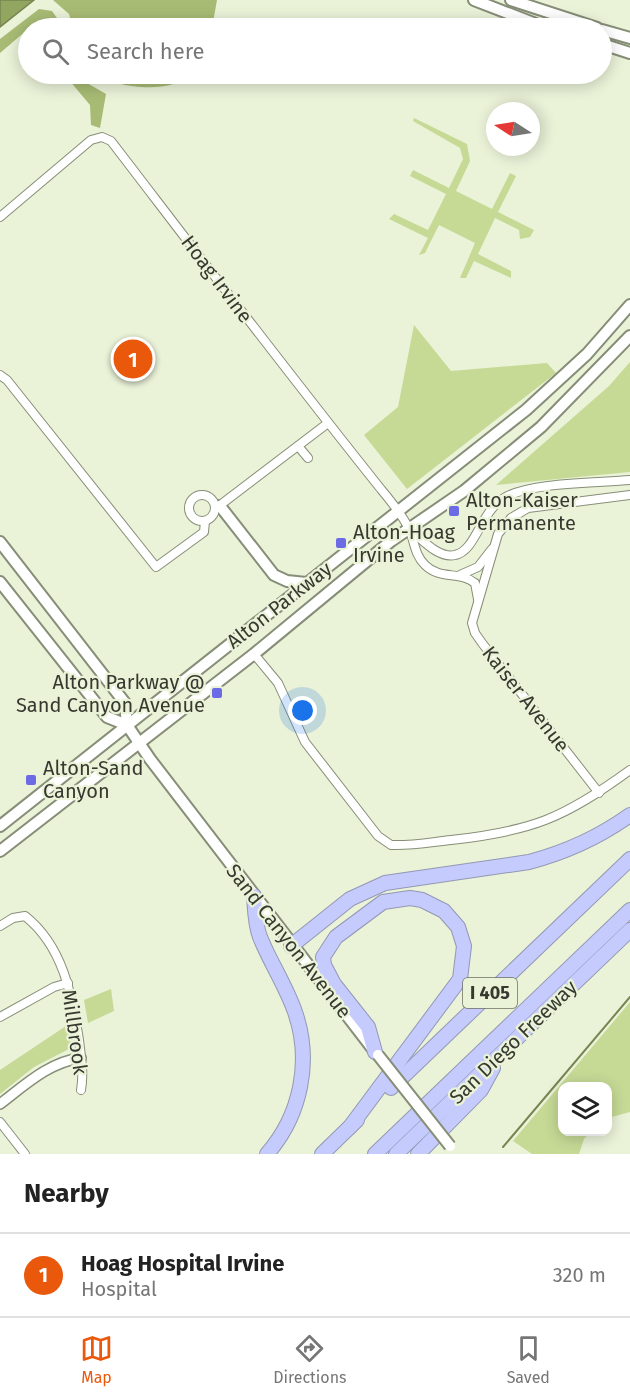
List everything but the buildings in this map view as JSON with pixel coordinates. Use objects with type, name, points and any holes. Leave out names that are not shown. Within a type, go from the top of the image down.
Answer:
[{"type":"highway","points":[[291,946],[350,899],[385,883],[529,862],[552,856],[591,840],[630,815]]},
{"type":"highway","name":"I 405","points":[[322,1154],[630,859]]},
{"type":"highway","points":[[254,896],[259,934],[295,1011],[303,1045],[302,1078],[296,1104],[281,1136],[267,1154]]},
{"type":"highway","points":[[350,1127],[453,993],[460,979],[464,946],[458,927],[444,912],[422,900],[411,898],[383,902],[336,938],[323,957],[324,965],[334,984],[368,1027],[376,1054]]},
{"type":"highway","name":"San Diego Freeway","points":[[375,1154],[630,910]]},
{"type":"highway","name":"San Diego Freeway","points":[[396,1154],[630,930]]},
{"type":"highway","points":[[418,1154],[481,1090],[501,1054]]},
{"type":"main road","points":[[474,0],[520,18]]},
{"type":"main road","points":[[511,0],[566,18]]},
{"type":"main road","points":[[612,33],[630,38]]},
{"type":"main road","points":[[612,47],[630,52]]},
{"type":"main road","name":"Alton Parkway","points":[[0,826],[561,379],[630,305]]},
{"type":"main road","name":"Alton Parkway","points":[[0,851],[254,654],[391,541],[464,491],[541,427],[630,336]]},
{"type":"main road","points":[[217,507],[274,575],[287,581],[306,583]]},
{"type":"main road","name":"Sand Canyon Avenue","points":[[0,542],[125,703],[127,725],[139,743],[291,946],[453,1150]]},
{"type":"main road","name":"Sand Canyon Avenue","points":[[0,582],[107,717],[127,725]]},
{"type":"street","name":"Hoag Irvine","points":[[0,217],[91,140],[99,137],[109,139],[409,529]]},
{"type":"street","points":[[0,375],[7,380],[156,567],[204,532],[205,521]]},
{"type":"street","points":[[217,507],[206,496],[198,496],[191,502],[191,514],[197,520],[205,521],[212,517],[217,507],[328,423]]},
{"type":"street","points":[[298,446],[308,458]]},
{"type":"street","points":[[409,529],[435,550],[454,556],[470,546],[487,513],[504,497],[525,490],[630,480]]},
{"type":"street","name":"Kaiser Avenue","points":[[599,793],[475,633],[472,623],[496,543],[504,525],[518,512],[528,508],[630,495]]},
{"type":"street","points":[[409,529],[415,552],[423,563],[443,575],[468,577],[475,583],[478,600]]},
{"type":"street","name":"Kaiser Avenue","points":[[458,576],[478,567],[496,543]]},
{"type":"street","points":[[254,654],[278,683],[305,742],[385,843],[400,846],[495,835],[530,827],[567,813],[630,770]]},
{"type":"street","name":"Millbrook","points":[[0,926],[13,918],[25,916],[54,951],[68,982],[84,1076],[81,1090]]},
{"type":"street","points":[[0,1017],[54,987],[68,982]]},
{"type":"street","points":[[0,1104],[49,1067],[66,1060],[81,1058]]},
{"type":"street","points":[[0,1122],[25,1154]]},
{"type":"shaded area","points":[[0,0],[34,0],[0,27]]},
{"type":"shaded area","points":[[53,0],[217,0],[214,18],[70,18],[69,14]]},
{"type":"shaded area","points":[[39,9],[52,11],[57,18],[27,18]]},
{"type":"shaded area","points":[[18,25],[18,38],[0,53],[0,39]]},
{"type":"shaded area","points":[[72,84],[89,84],[106,94],[100,128],[91,125],[90,105]]},
{"type":"shaded area","points":[[122,84],[174,84],[159,87]]},
{"type":"shaded area","points":[[414,118],[467,144],[470,161],[456,191],[492,209],[510,173],[516,176],[498,212],[534,230],[530,237],[520,239],[519,230],[495,218],[478,254],[511,271],[511,278],[474,261],[466,278],[460,278],[475,243],[439,225],[425,253],[419,255],[428,238],[389,219],[394,214],[428,230],[446,194],[410,176],[413,170],[449,188],[463,159],[460,148],[413,121]]},
{"type":"shaded area","points":[[414,325],[451,371],[547,363],[556,373],[407,489],[364,435],[398,407]]},
{"type":"shaded area","points":[[630,362],[630,472],[496,485],[609,386]]},
{"type":"shaded area","points":[[111,989],[114,1011],[88,1023],[84,1000]]},
{"type":"shaded area","points":[[630,1002],[630,1112],[612,1117],[612,1082],[563,1082]]},
{"type":"shaded area","points":[[69,1024],[71,1041],[69,1049],[34,1067],[0,1094],[0,1070]]},
{"type":"shaded area","points":[[558,1088],[558,1136],[587,1136],[579,1154],[532,1154],[513,1141]]},
{"type":"waterway","points":[[503,1147],[630,997]]},
{"type":"place","name":"Hoag Hospital Irvine","points":[[133,359]]},
{"type":"place","name":"Alton-Kaiser Permanente","points":[[454,511]]},
{"type":"place","name":"Alton-Hoag Irvine","points":[[341,543]]},
{"type":"place","name":"Alton Parkway @ Sand Canyon Avenue","points":[[217,693]]},
{"type":"place","name":"Alton-Sand Canyon","points":[[31,780]]}]
